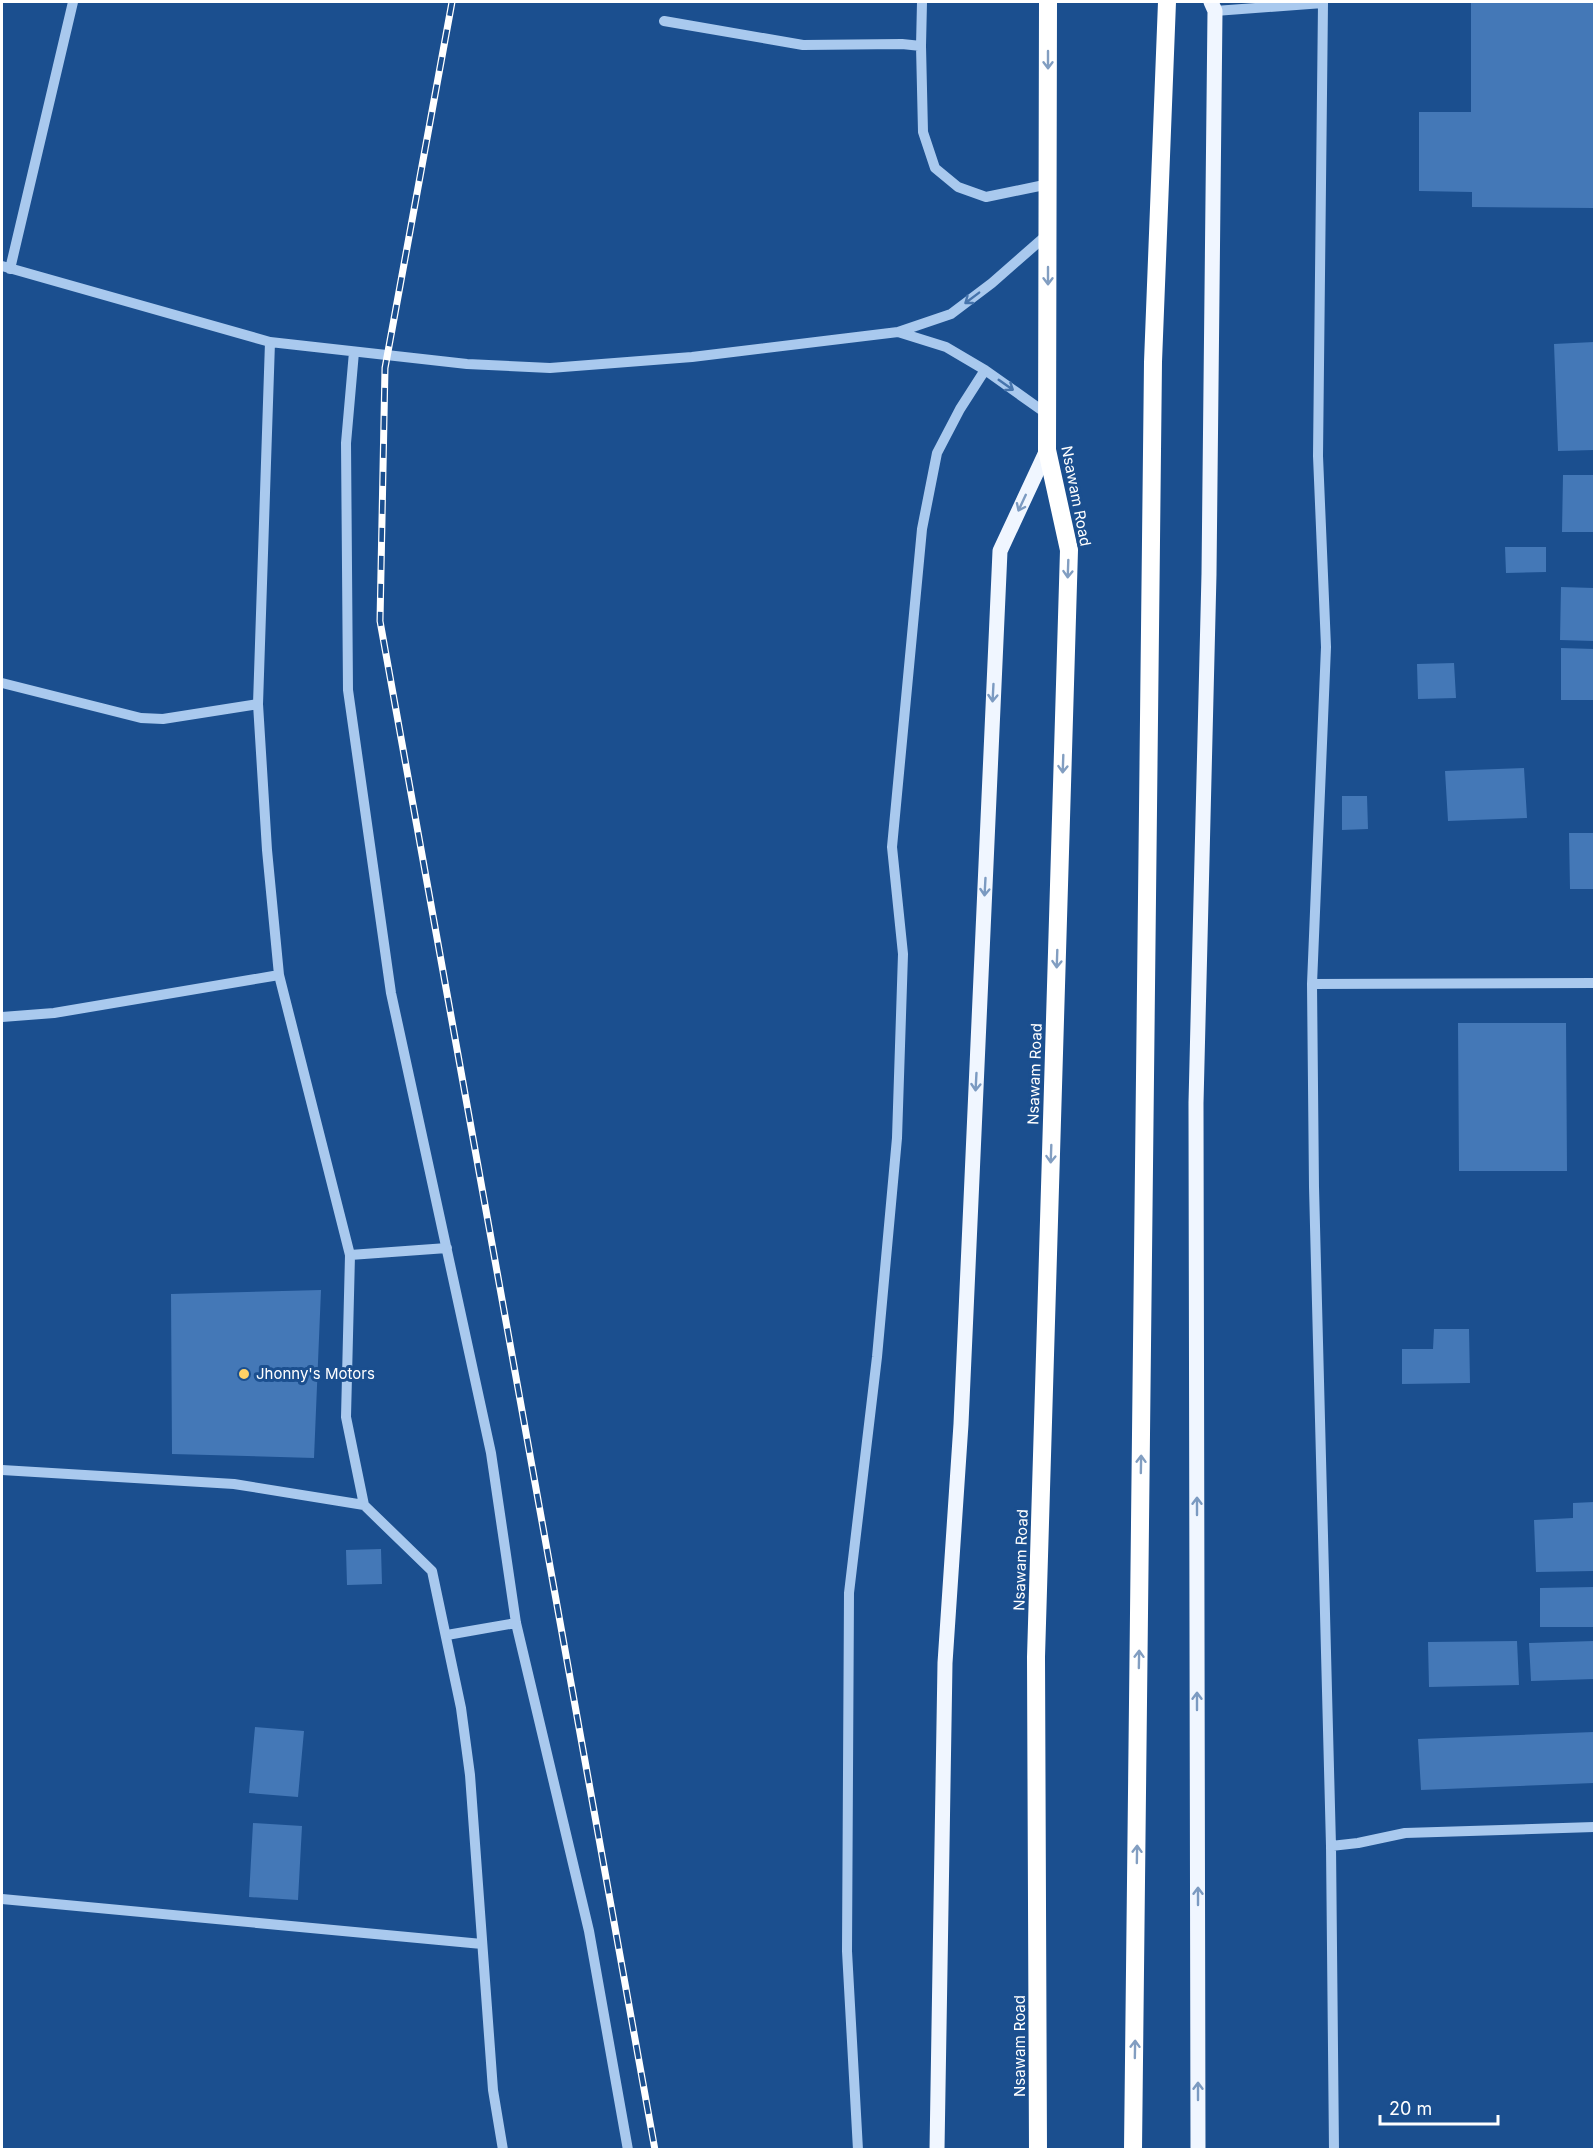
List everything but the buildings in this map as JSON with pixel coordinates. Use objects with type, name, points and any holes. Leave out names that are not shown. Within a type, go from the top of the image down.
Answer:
[{"type":"highway","name":"Nsawam Road","points":[[1038,2150],[1036,1657],[1069,550],[1047,450],[1048,2]]},
{"type":"highway","points":[[1133,2150],[1153,362],[1167,2]]},
{"type":"main road","points":[[1198,2150],[1196,1103],[1209,562],[1213,6]]},
{"type":"main road","points":[[937,2150],[945,1663],[962,1412],[1000,551],[1047,450]]},
{"type":"street","points":[[73,2],[6,267],[270,342],[467,364],[550,368],[692,357],[898,332],[951,314],[992,283],[1049,233]]},
{"type":"street","points":[[922,2],[923,132],[935,168],[958,187],[986,197],[1049,184]]},
{"type":"street","points":[[1213,6],[1323,2],[1318,456],[1326,647],[1312,984],[1314,1187],[1331,1846],[1334,2150]]},
{"type":"street","points":[[664,21],[803,45],[902,44],[921,46]]},
{"type":"street","points":[[898,332],[946,346],[985,370],[1047,414]]},
{"type":"street","points":[[270,342],[258,704],[267,850],[279,975],[350,1255],[346,1417],[364,1504],[432,1571],[447,1635],[470,1775],[493,2090],[503,2150]]},
{"type":"street","points":[[354,352],[346,443],[348,690],[391,993],[491,1453],[516,1623],[589,1931],[628,2150]]},
{"type":"street","points":[[858,2150],[847,1951],[849,1593],[876,1357],[897,1138],[903,954],[892,847],[924,518],[937,453],[960,408],[985,370]]},
{"type":"street","points":[[2,683],[141,718],[163,719],[258,704]]},
{"type":"street","points":[[2,1017],[54,1013],[279,975]]},
{"type":"street","points":[[1312,984],[1594,983]]},
{"type":"street","points":[[350,1255],[447,1248]]},
{"type":"street","points":[[2,1470],[234,1484],[364,1504]]},
{"type":"street","points":[[447,1635],[516,1623]]},
{"type":"street","points":[[1331,1846],[1404,1833],[1594,1827]]},
{"type":"street","points":[[2,1899],[482,1944]]},
{"type":"railway","points":[[452,2],[385,368],[380,621],[655,2150]]},
{"type":"place","name":"Jhonny's Motors","points":[[244,1374]]}]
